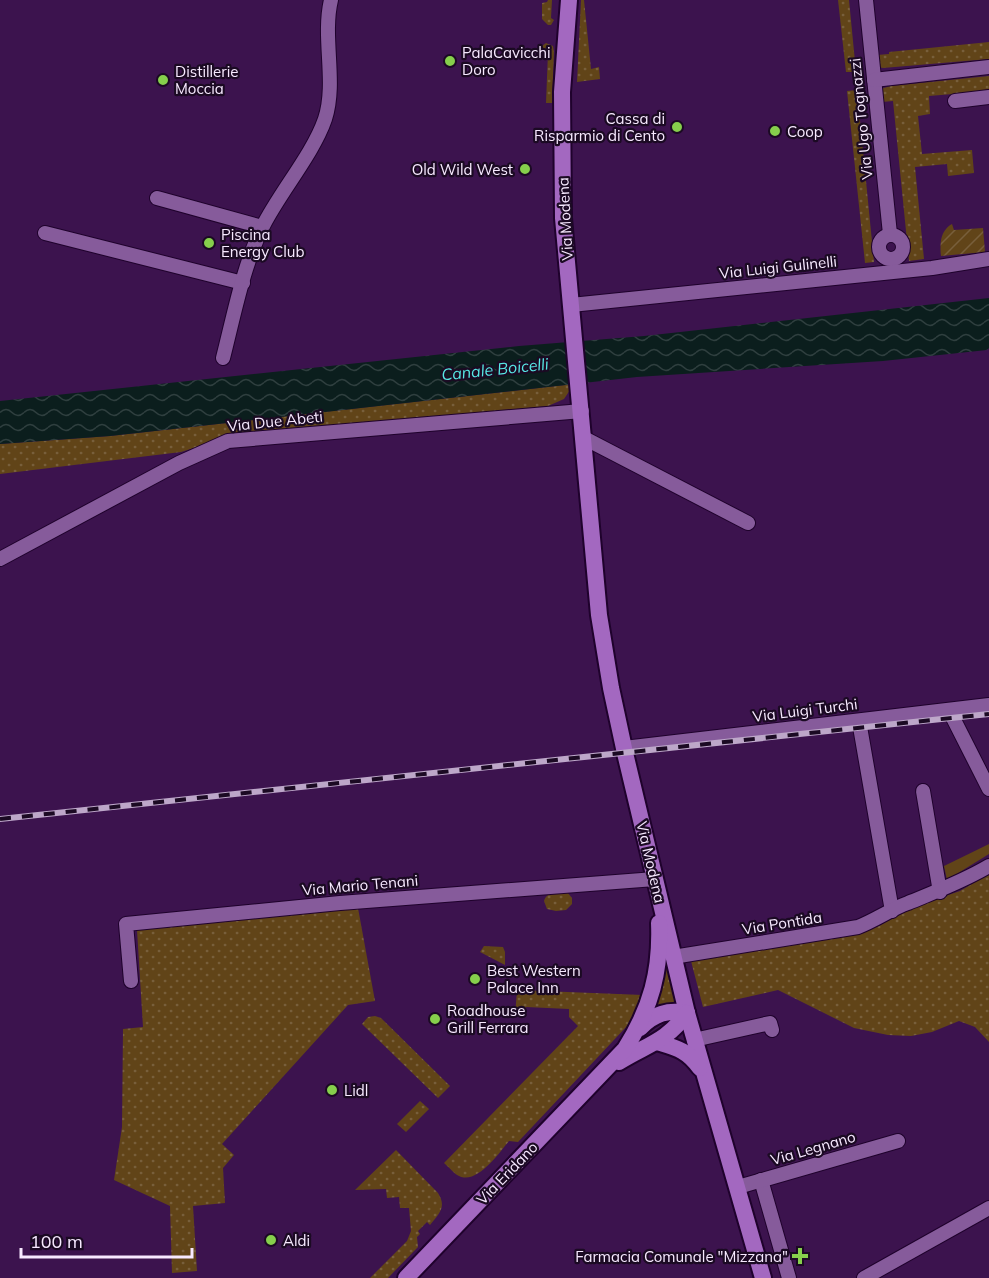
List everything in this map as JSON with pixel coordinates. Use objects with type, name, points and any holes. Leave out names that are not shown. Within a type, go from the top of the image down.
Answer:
[{"type":"main road","name":"Via Modena","points":[[569,0],[562,92],[562,195],[599,615],[611,688],[673,957],[694,1040],[763,1278]]},
{"type":"main road","name":"Via Eridano","points":[[406,1278],[625,1049],[645,1013],[655,983],[660,931],[657,887]]},
{"type":"main road","name":"Via Eridano","points":[[607,1069],[643,1047],[657,1042],[678,1026],[687,1013],[679,1011],[661,1013],[649,1018],[635,1033]]},
{"type":"main road","points":[[657,1042],[676,1047],[691,1056],[704,1074]]},
{"type":"street","points":[[223,358],[243,283],[262,227],[325,119],[328,93],[328,15],[331,0]]},
{"type":"street","name":"Via Ugo Tognazzi","points":[[866,0],[890,234]]},
{"type":"street","points":[[874,80],[989,67]]},
{"type":"street","points":[[955,101],[989,98]]},
{"type":"street","points":[[157,198],[262,227]]},
{"type":"street","points":[[45,233],[243,283]]},
{"type":"street","name":"Via Luigi Gulinelli","points":[[571,305],[916,269],[989,259]]},
{"type":"street","name":"Via Due Abeti","points":[[0,559],[179,463],[228,441],[582,411]]},
{"type":"street","points":[[584,438],[748,523]]},
{"type":"street","name":"Via Luigi Turchi","points":[[624,748],[989,705]]},
{"type":"street","points":[[949,710],[989,789]]},
{"type":"street","points":[[859,720],[892,911]]},
{"type":"street","points":[[923,791],[940,892]]},
{"type":"street","name":"Via Pontida","points":[[673,957],[858,927],[906,903],[940,892],[989,866]]},
{"type":"street","name":"Via Mario Tenani","points":[[131,981],[126,924],[340,903],[657,887]]},
{"type":"street","points":[[694,1040],[770,1023],[772,1030]]},
{"type":"street","name":"Via Legnano","points":[[738,1187],[898,1141]]},
{"type":"street","points":[[761,1180],[789,1278]]},
{"type":"street","points":[[864,1278],[989,1208]]},
{"type":"shaded area","points":[[552,0],[551,18],[554,20],[551,25],[542,19],[542,3]]},
{"type":"shaded area","points":[[581,0],[584,0],[591,69],[599,67],[600,79],[577,82]]},
{"type":"shaded area","points":[[838,0],[849,0],[856,72],[846,72]]},
{"type":"shaded area","points":[[989,42],[989,59],[878,67],[877,55],[889,54],[889,52]]},
{"type":"shaded area","points":[[546,43],[553,46],[554,52],[552,103],[546,103],[548,52],[541,52],[542,46]]},
{"type":"shaded area","points":[[989,76],[989,91],[929,96],[930,114],[918,116],[922,154],[972,150],[974,173],[948,176],[947,164],[915,167],[924,259],[909,261],[893,101],[882,102],[880,89]]},
{"type":"shaded area","points":[[857,90],[874,262],[865,263],[847,91]]},
{"type":"shaded area","points":[[952,224],[954,230],[983,228],[985,252],[941,256],[943,234]]},
{"type":"shaded area","points":[[574,384],[564,399],[548,406],[232,436],[181,452],[0,474],[0,444],[110,436]]},
{"type":"shaded area","points":[[989,844],[989,854],[947,880],[944,866]]},
{"type":"shaded area","points":[[989,874],[989,1042],[975,1027],[959,1021],[932,1032],[911,1036],[888,1035],[854,1028],[778,990],[703,1007],[691,961],[858,932],[879,926],[913,907],[960,891]]},
{"type":"shaded area","points":[[567,892],[572,898],[572,904],[566,910],[547,909],[545,898],[553,893]]},
{"type":"shaded area","points":[[358,908],[375,1001],[348,1005],[222,1144],[234,1155],[223,1168],[225,1203],[193,1206],[197,1271],[172,1273],[170,1206],[114,1180],[122,1127],[123,1029],[143,1027],[137,930],[146,925]]},
{"type":"shaded area","points":[[484,946],[503,947],[505,965],[480,952]]},
{"type":"shaded area","points":[[662,950],[677,1004],[651,1011]]},
{"type":"shaded area","points":[[517,990],[643,995],[628,1025],[518,1142],[509,1141],[494,1160],[480,1172],[466,1178],[459,1176],[444,1163],[578,1026],[569,1017],[569,1009],[526,1007],[524,1016],[515,1016]]},
{"type":"shaded area","points":[[368,1017],[381,1018],[450,1086],[438,1098],[362,1024]]},
{"type":"shaded area","points":[[420,1101],[429,1109],[406,1132],[397,1124]]},
{"type":"shaded area","points":[[396,1150],[438,1193],[442,1206],[430,1225],[427,1222],[418,1231],[420,1234],[417,1237],[418,1247],[388,1278],[370,1278],[407,1241],[411,1231],[409,1208],[400,1208],[399,1197],[387,1198],[386,1189],[355,1190]]},
{"type":"water","name":"Canale Boicelli","points":[[989,298],[989,348],[987,350],[883,361],[637,377],[110,436],[0,444],[0,401],[519,346],[644,336]]},
{"type":"railway","points":[[0,819],[989,714]]},
{"type":"place","name":"PalaCavicchi Doro","points":[[450,61]]},
{"type":"place","name":"Distillerie Moccia","points":[[163,80]]},
{"type":"place","name":"Cassa di Risparmio di Cento","points":[[677,127]]},
{"type":"place","name":"Coop","points":[[775,131]]},
{"type":"place","name":"Old Wild West","points":[[525,169]]},
{"type":"place","name":"Piscina Energy Club","points":[[209,243]]},
{"type":"place","name":"Best Western Palace Inn","points":[[475,979]]},
{"type":"place","name":"Roadhouse Grill Ferrara","points":[[435,1019]]},
{"type":"place","name":"Lidl","points":[[332,1090]]},
{"type":"place","name":"Aldi","points":[[271,1240]]},
{"type":"place","name":"Farmacia Comunale \"Mizzana\"","points":[[800,1256]]}]
